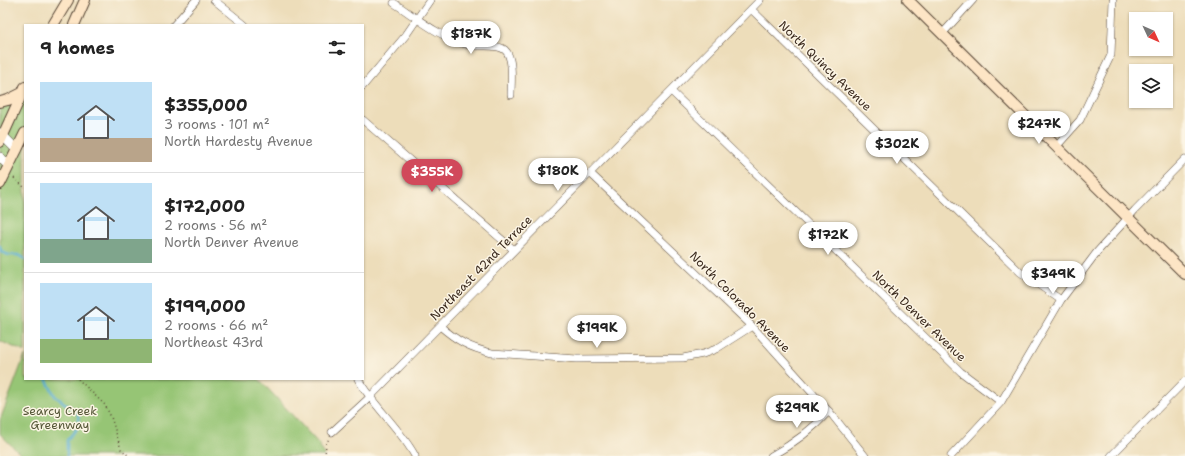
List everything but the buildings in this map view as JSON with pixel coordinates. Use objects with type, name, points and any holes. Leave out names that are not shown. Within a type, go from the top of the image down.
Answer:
[{"type":"main road","points":[[54,24],[68,0]]},
{"type":"main road","points":[[74,24],[85,0]]},
{"type":"main road","points":[[908,0],[1185,274]]},
{"type":"main road","points":[[0,102],[8,100],[24,90]]},
{"type":"main road","points":[[1,137],[24,90]]},
{"type":"main road","points":[[0,184],[24,135]]},
{"type":"street","points":[[175,24],[196,0]]},
{"type":"street","points":[[214,0],[244,24]]},
{"type":"street","points":[[364,85],[406,35],[430,0]]},
{"type":"street","name":"Northeast 42nd Terrace","points":[[332,432],[370,397],[760,0]]},
{"type":"street","points":[[942,34],[973,0]]},
{"type":"street","points":[[1056,147],[1080,120],[1111,55],[1113,0]]},
{"type":"street","points":[[394,3],[448,38],[459,43],[482,47],[495,46],[505,51],[511,60],[511,95]]},
{"type":"street","name":"North Quincy Avenue","points":[[751,9],[1020,272],[1061,300]]},
{"type":"street","name":"North Denver Avenue","points":[[671,91],[961,372],[1001,402]]},
{"type":"street","points":[[364,121],[514,250]]},
{"type":"street","points":[[1,137],[17,150]]},
{"type":"street","points":[[0,157],[9,166]]},
{"type":"street","points":[[951,456],[1001,402],[1061,300],[1097,252],[1127,218],[1185,159]]},
{"type":"street","name":"North Colorado Avenue","points":[[590,173],[752,326],[829,411],[865,456]]},
{"type":"street","points":[[440,326],[455,339],[479,350],[492,353],[577,359],[683,358],[703,354],[716,349],[752,326]]},
{"type":"street","points":[[359,380],[370,397],[404,438],[415,456]]},
{"type":"street","points":[[1112,456],[1185,381]]},
{"type":"street","points":[[771,456],[801,438],[829,411]]},
{"type":"path","points":[[79,380],[105,405],[111,416],[121,450],[129,456]]},
{"type":"path","points":[[325,456],[326,443],[332,432]]},
{"type":"green space","points":[[24,98],[24,352],[0,341],[0,102]]},
{"type":"green space","name":"Searcy Creek Greenway","points":[[24,358],[24,380],[260,380],[319,444],[325,456],[22,456],[0,434],[0,420]]},
{"type":"waterway","points":[[0,246],[1,252],[9,255],[19,255],[24,258]]},
{"type":"waterway","points":[[47,380],[55,396],[78,413],[79,426],[67,440],[67,456]]}]
